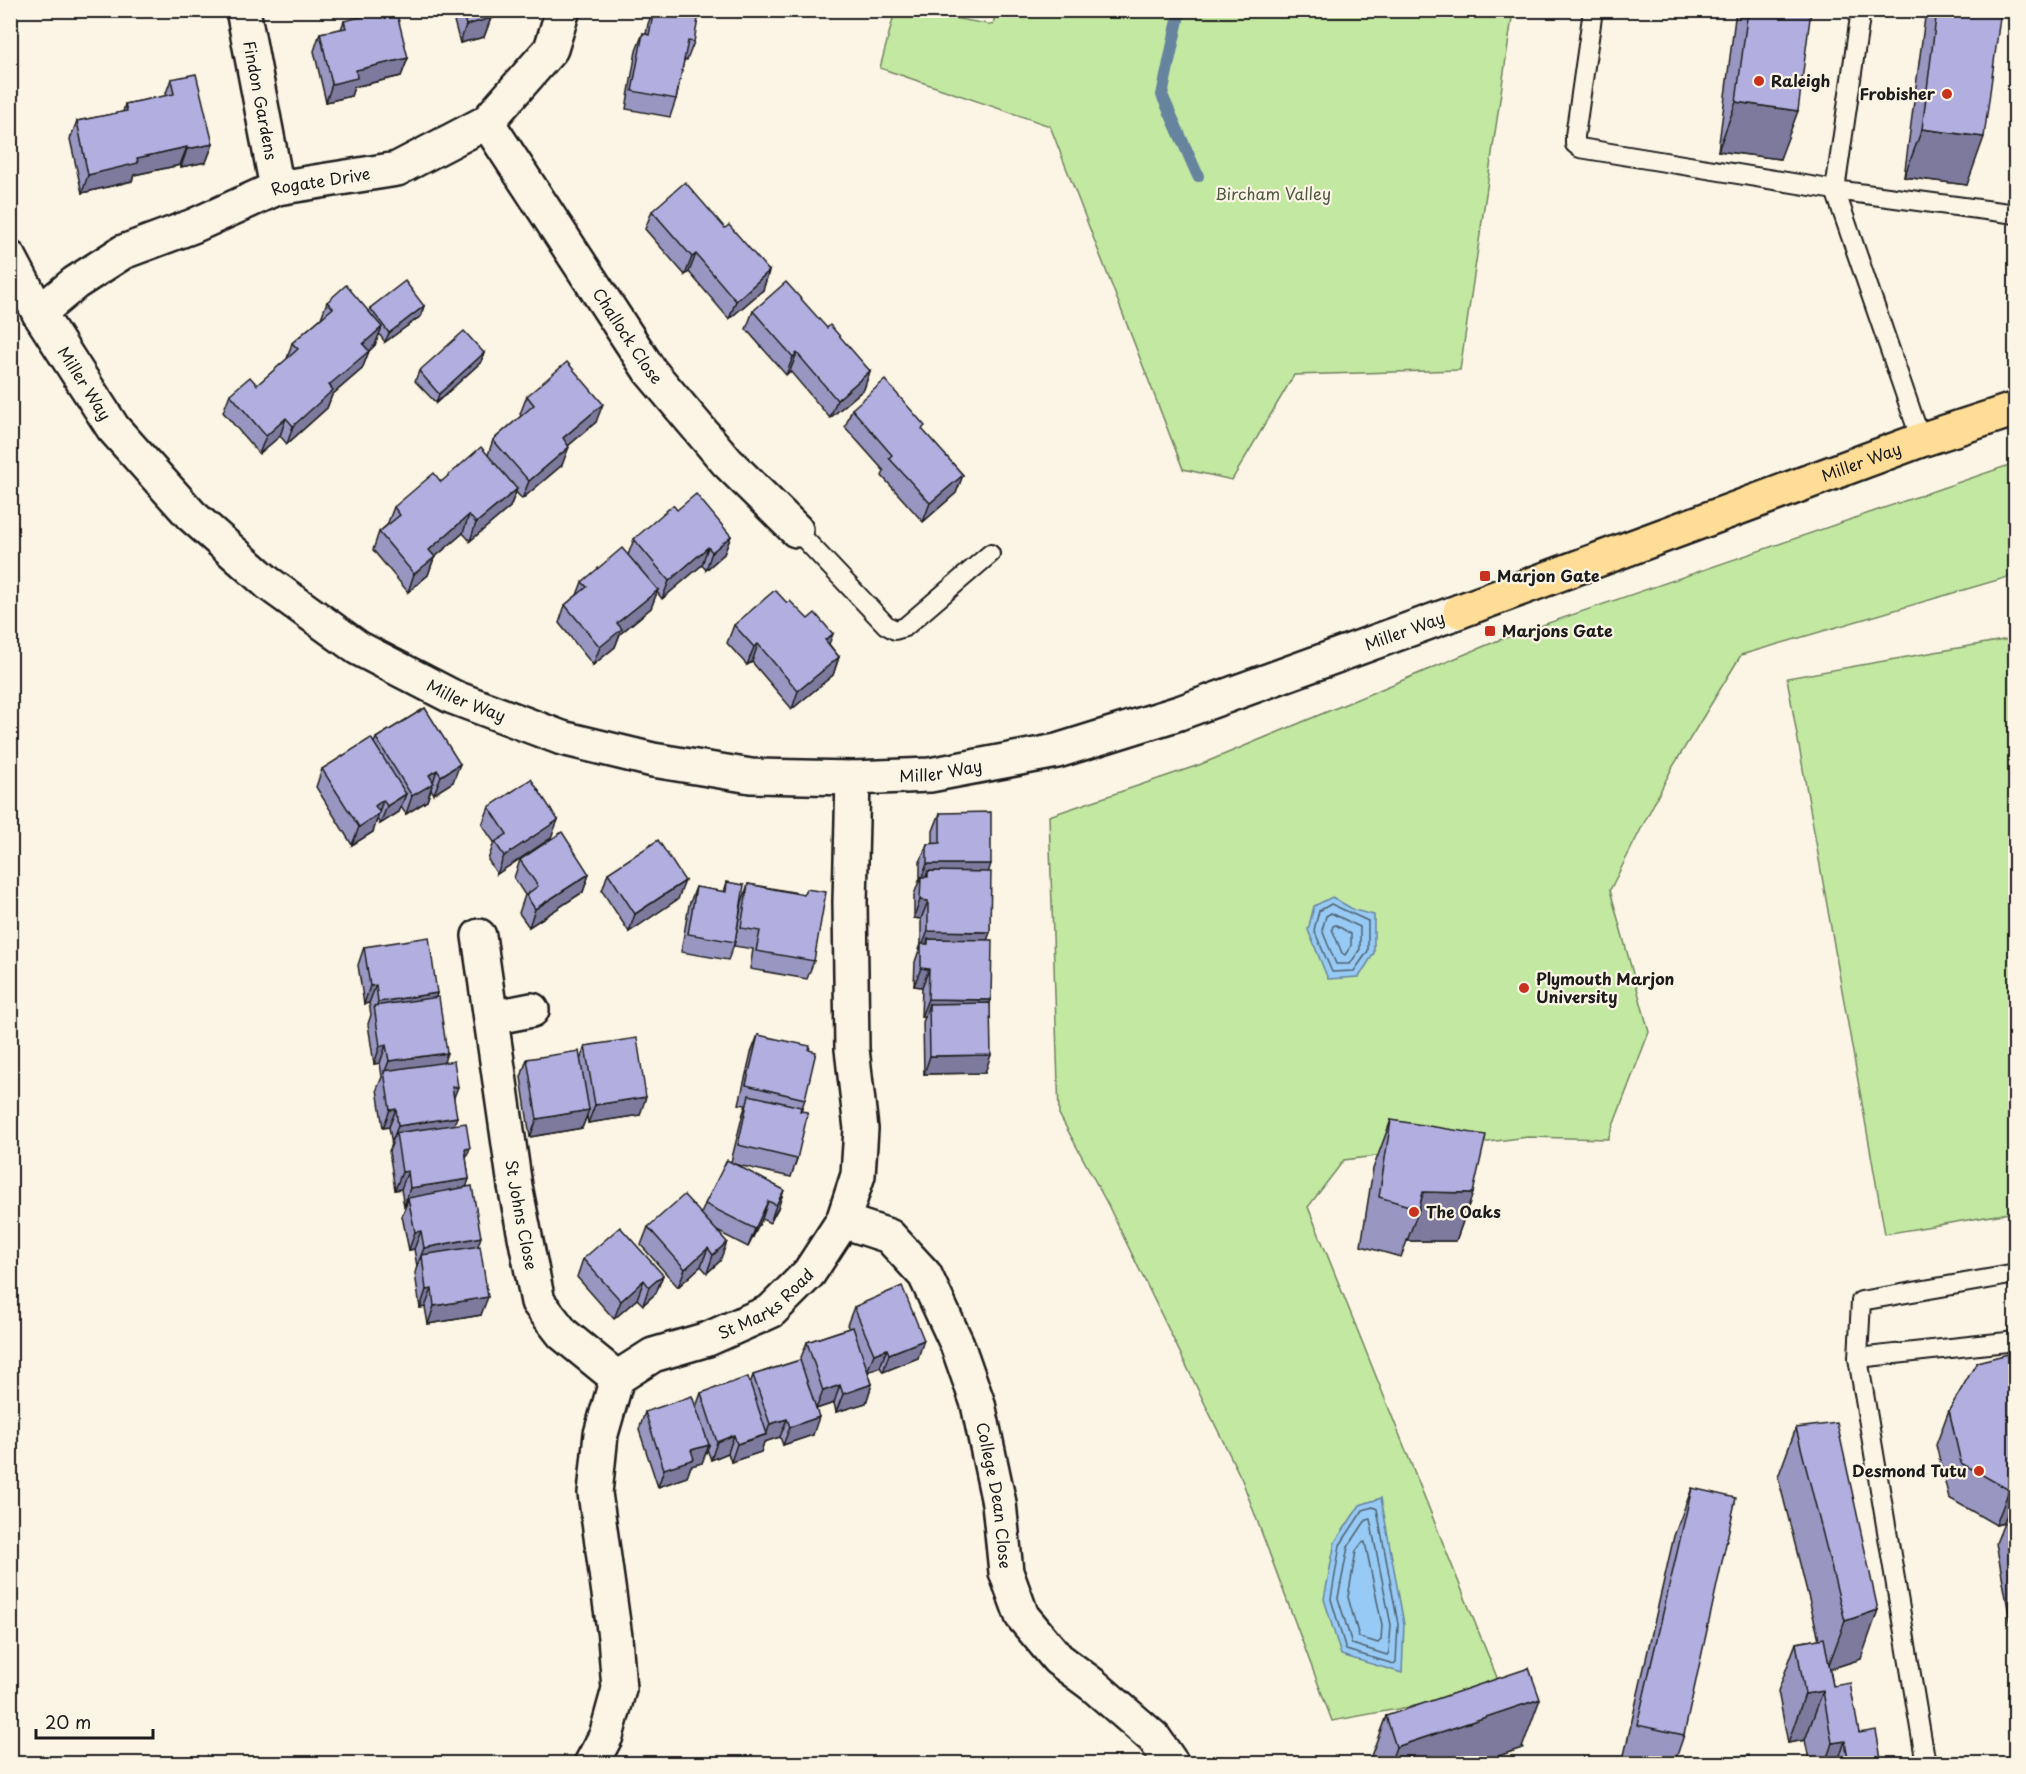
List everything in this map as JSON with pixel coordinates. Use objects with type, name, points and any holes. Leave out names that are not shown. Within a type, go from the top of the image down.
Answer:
[{"type":"main road","name":"Miller Way","points":[[1460,611],[1921,440],[2016,409]]},
{"type":"street","name":"Findon Gardens","points":[[243,10],[277,188]]},
{"type":"street","name":"Rogate Drive","points":[[39,313],[75,283],[123,252],[193,226],[277,188],[397,169],[487,122],[551,49],[563,10]]},
{"type":"street","name":"Challock Close","points":[[487,122],[650,371],[727,462],[796,530]]},
{"type":"street","name":"Miller Way","points":[[10,258],[39,313],[113,428],[191,514],[268,583],[358,648],[453,697],[562,738],[653,760],[751,777],[930,776],[1057,751],[1179,713],[1460,611]]},
{"type":"street","name":"St Marks Road","points":[[617,1378],[652,1355],[708,1339],[771,1311],[809,1274],[843,1221],[858,1175],[861,1130],[852,1049],[850,902],[853,778]]},
{"type":"street","name":"St Johns Close","points":[[479,936],[515,1186],[538,1302],[562,1334],[617,1378]]},
{"type":"street","points":[[491,1018],[532,1010]]},
{"type":"street","name":"College Dean Close","points":[[843,1221],[889,1236],[925,1275],[930,1284],[957,1344],[978,1404],[999,1503],[1006,1572],[1022,1616],[1058,1659],[1093,1685],[1154,1738],[1172,1764]]},
{"type":"street","points":[[591,1764],[606,1736],[619,1689],[615,1637],[595,1493],[601,1434],[617,1378]]},
{"type":"lane","points":[[1593,10],[1575,144],[1580,148],[1835,190],[2016,214]]},
{"type":"lane","points":[[1861,10],[1835,190],[1921,440]]},
{"type":"lane","points":[[796,530],[886,625],[895,630],[905,627],[990,554]]},
{"type":"lane","points":[[1926,1764],[1858,1358],[1861,1301],[2016,1275]]},
{"type":"lane","points":[[1858,1358],[2016,1341]]},
{"type":"green space","name":"Bircham Valley","points":[[996,10],[1513,11],[1460,370],[1294,375],[1232,480],[1183,469],[1050,126],[880,68],[895,11],[912,11],[993,25]]},
{"type":"green space","points":[[2015,463],[2015,575],[1741,655],[1672,768],[1610,890],[1649,1032],[1608,1139],[1528,1137],[1344,1160],[1308,1207],[1502,1690],[1332,1721],[1242,1480],[1108,1205],[1059,1114],[1049,816],[1199,765],[1499,640]]},
{"type":"green space","points":[[2015,638],[2015,1212],[1885,1234],[1787,678]]},
{"type":"water","points":[[1332,897],[1354,910],[1374,915],[1374,953],[1359,977],[1328,979],[1308,930],[1314,906]]},
{"type":"water","points":[[1381,1498],[1404,1624],[1402,1673],[1341,1655],[1324,1599],[1335,1542],[1360,1505]]},
{"type":"building","points":[[396,10],[408,58],[356,70],[357,78],[332,84],[320,33],[346,28],[344,21]]},
{"type":"building","points":[[462,10],[489,10],[491,18],[466,25]]},
{"type":"building","points":[[654,10],[683,10],[699,13],[694,42],[688,41],[676,99],[632,91],[643,33],[649,35]]},
{"type":"building","points":[[1748,10],[1811,10],[1798,111],[1736,102]]},
{"type":"building","points":[[1937,10],[2001,10],[1984,137],[1922,129]]},
{"type":"building","points":[[196,74],[213,144],[137,158],[138,163],[88,175],[77,121],[127,111],[125,104],[174,94],[171,79]]},
{"type":"building","points":[[685,182],[725,228],[729,225],[769,271],[736,301],[696,254],[692,257],[652,211]]},
{"type":"building","points":[[405,281],[424,306],[389,333],[370,308]]},
{"type":"building","points":[[786,282],[827,328],[830,325],[870,371],[837,400],[797,353],[793,357],[753,311]]},
{"type":"building","points":[[346,285],[382,327],[363,344],[369,351],[329,385],[333,390],[293,426],[286,418],[266,436],[230,394],[250,377],[257,385],[298,349],[292,343],[333,308],[327,302]]},
{"type":"building","points":[[464,331],[484,353],[439,394],[419,371]]},
{"type":"building","points":[[567,362],[603,404],[563,438],[569,447],[529,481],[493,440],[534,405],[527,396]]},
{"type":"building","points":[[885,380],[925,426],[922,429],[963,475],[930,503],[889,458],[892,455],[852,409]]},
{"type":"building","points":[[481,447],[517,489],[476,523],[469,515],[429,550],[435,557],[414,574],[379,532],[400,515],[394,507],[434,473],[441,482]]},
{"type":"building","points":[[696,494],[731,536],[712,552],[708,547],[669,581],[634,539],[673,505],[677,510]]},
{"type":"building","points":[[622,548],[658,590],[617,623],[622,629],[600,647],[565,605],[587,587],[582,582]]},
{"type":"building","points":[[775,590],[787,603],[790,601],[808,619],[815,613],[833,634],[825,640],[839,657],[798,691],[758,644],[754,647],[734,625]]},
{"type":"building","points":[[425,708],[460,764],[441,776],[437,770],[429,775],[434,783],[412,796],[376,738]]},
{"type":"building","points":[[371,738],[406,794],[387,806],[383,800],[375,806],[380,813],[359,827],[322,769]]},
{"type":"building","points":[[531,779],[558,820],[504,856],[495,842],[507,834],[489,807]]},
{"type":"building","points":[[991,812],[991,864],[927,864],[927,844],[940,843],[940,813]]},
{"type":"building","points":[[562,832],[589,874],[535,909],[526,895],[538,886],[520,860]]},
{"type":"building","points":[[658,840],[685,881],[635,914],[608,873]]},
{"type":"building","points":[[928,871],[991,872],[990,932],[928,931],[928,901],[920,900],[921,877],[928,877]]},
{"type":"building","points":[[727,882],[744,885],[735,942],[688,934],[696,887],[726,892]]},
{"type":"building","points":[[748,884],[804,895],[806,889],[826,892],[814,961],[756,951],[760,931],[741,928]]},
{"type":"building","points":[[429,937],[437,993],[378,1002],[376,985],[370,986],[364,947]]},
{"type":"building","points":[[928,939],[992,940],[991,1000],[928,999],[929,969],[921,968],[921,944],[928,944]]},
{"type":"building","points":[[439,997],[447,1053],[389,1061],[386,1045],[380,1046],[374,1006]]},
{"type":"building","points":[[990,1003],[991,1055],[930,1056],[929,1004]]},
{"type":"building","points":[[758,1035],[810,1046],[809,1050],[816,1052],[805,1099],[746,1085]]},
{"type":"building","points":[[637,1038],[646,1097],[595,1105],[585,1046]]},
{"type":"building","points":[[579,1051],[589,1110],[537,1119],[527,1059]]},
{"type":"building","points":[[454,1061],[458,1087],[452,1087],[457,1117],[398,1126],[396,1109],[390,1110],[384,1071]]},
{"type":"building","points":[[749,1095],[801,1107],[800,1111],[808,1112],[797,1159],[738,1145]]},
{"type":"building","points":[[1391,1120],[1486,1135],[1473,1193],[1423,1192],[1419,1209],[1379,1197]]},
{"type":"building","points":[[466,1123],[470,1148],[465,1149],[469,1179],[410,1188],[408,1171],[402,1172],[396,1133]]},
{"type":"building","points":[[727,1160],[784,1190],[776,1205],[768,1201],[755,1229],[705,1204]]},
{"type":"building","points":[[472,1186],[481,1237],[424,1248],[421,1231],[415,1232],[408,1198]]},
{"type":"building","points":[[684,1195],[727,1242],[713,1255],[708,1248],[685,1269],[648,1227]]},
{"type":"building","points":[[620,1227],[663,1275],[649,1287],[644,1280],[621,1301],[583,1259]]},
{"type":"building","points":[[480,1246],[488,1297],[434,1306],[432,1289],[426,1290],[422,1255]]},
{"type":"building","points":[[902,1286],[924,1340],[889,1354],[887,1349],[874,1354],[854,1307]]},
{"type":"building","points":[[853,1327],[872,1384],[843,1394],[840,1385],[823,1391],[807,1342]]},
{"type":"building","points":[[2016,1352],[2016,1488],[2009,1490],[1961,1463],[1949,1410],[1977,1362]]},
{"type":"building","points":[[800,1360],[819,1417],[790,1427],[787,1419],[770,1424],[753,1375]]},
{"type":"building","points":[[748,1377],[767,1434],[737,1444],[734,1435],[717,1442],[701,1393]]},
{"type":"building","points":[[692,1396],[709,1445],[691,1450],[694,1459],[664,1469],[645,1412]]},
{"type":"building","points":[[1837,1423],[1878,1610],[1845,1621],[1796,1428]]},
{"type":"building","points":[[1692,1488],[1736,1498],[1684,1735],[1637,1725]]},
{"type":"building","points":[[2016,1506],[2016,1544],[2009,1508]]},
{"type":"building","points":[[1824,1638],[1833,1686],[1850,1683],[1859,1733],[1876,1730],[1882,1764],[1849,1764],[1845,1741],[1832,1743],[1823,1691],[1805,1694],[1796,1643]]},
{"type":"building","points":[[1529,1668],[1540,1699],[1396,1747],[1386,1716]]},
{"type":"building","points":[[1749,1755],[1751,1764],[1715,1764],[1714,1761]]},
{"type":"waterway","points":[[1180,10],[1162,95],[1198,176]]},
{"type":"place","name":"Raleigh","points":[[1759,81]]},
{"type":"place","name":"Frobisher","points":[[1947,94]]},
{"type":"place","name":"Marjon Gate","points":[[1485,576]]},
{"type":"place","name":"Marjons Gate","points":[[1490,631]]},
{"type":"place","name":"Plymouth Marjon University","points":[[1524,988]]},
{"type":"place","name":"The Oaks","points":[[1414,1212]]},
{"type":"place","name":"Desmond Tutu","points":[[1979,1471]]}]
